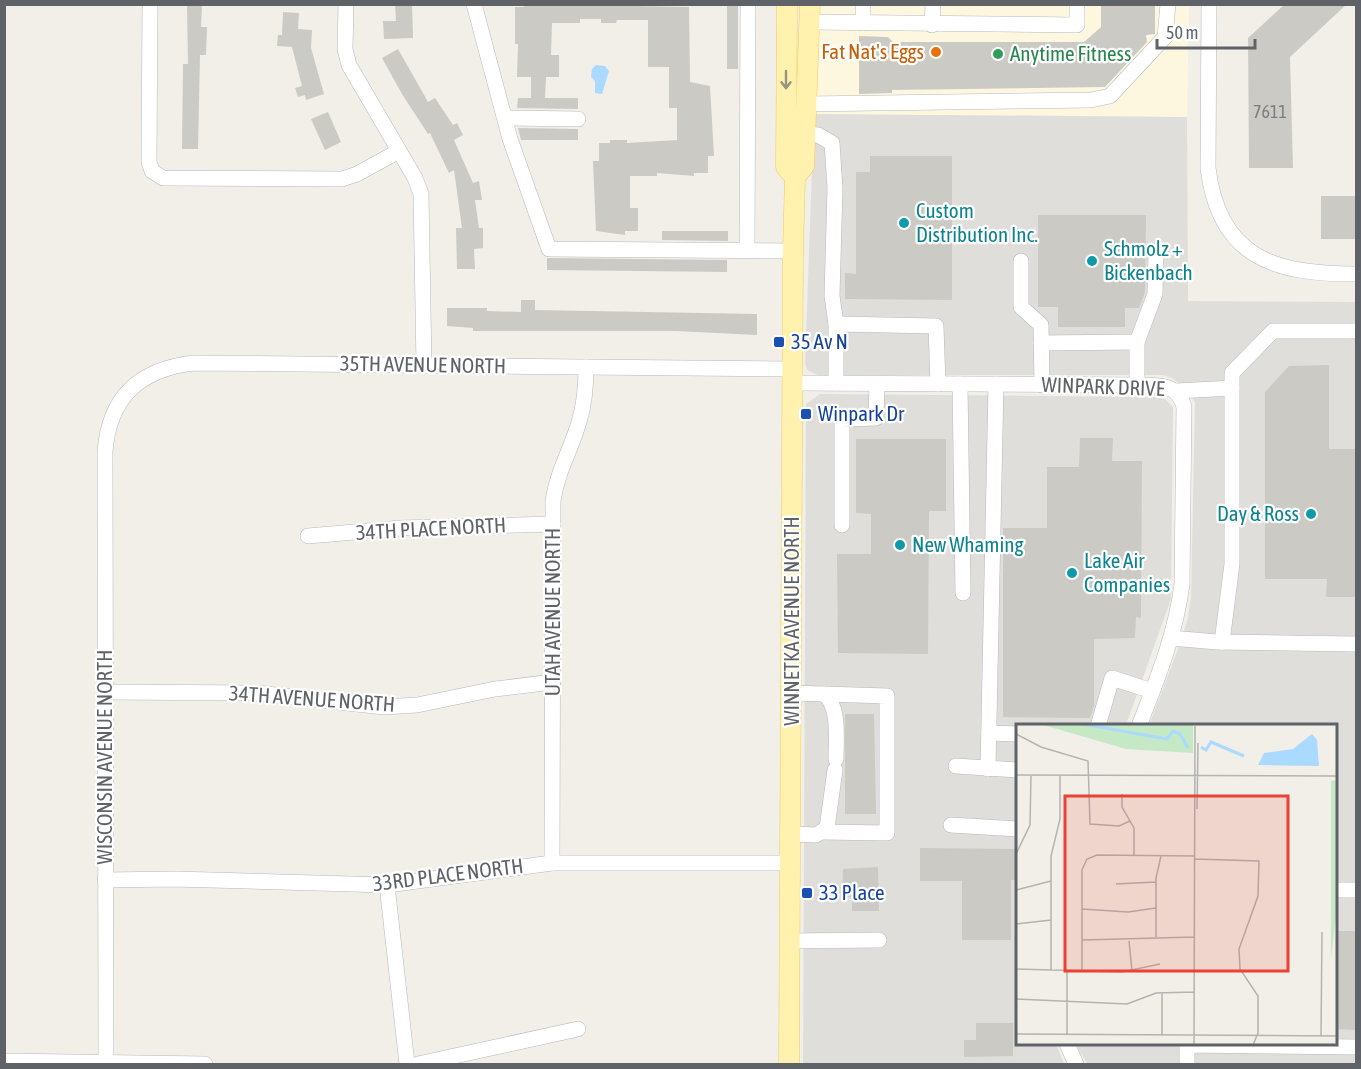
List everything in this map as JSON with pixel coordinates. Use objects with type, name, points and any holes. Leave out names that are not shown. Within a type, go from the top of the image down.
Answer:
[{"type":"main road","name":"WINNETKA AVENUE NORTH","points":[[787,4],[786,167],[795,177]]},
{"type":"main road","name":"WINNETKA AVENUE NORTH","points":[[789,1065],[793,251],[795,177],[804,166],[810,13]]},
{"type":"street","points":[[150,4],[149,162],[152,171],[163,178],[326,180],[357,174],[399,151]]},
{"type":"street","points":[[346,4],[345,49],[349,65],[415,178],[423,209],[424,365]]},
{"type":"street","points":[[474,4],[505,118],[549,249],[793,251]]},
{"type":"street","points":[[747,250],[748,4]]},
{"type":"street","points":[[863,4],[863,23]]},
{"type":"street","points":[[932,25],[933,4]]},
{"type":"street","points":[[810,13],[863,23],[1077,25],[1077,4]]},
{"type":"street","points":[[807,104],[1091,100],[1110,96],[1165,37],[1168,4]]},
{"type":"street","points":[[1209,4],[1208,168],[1211,191],[1221,217],[1235,238],[1255,256],[1283,268],[1316,274],[1356,274]]},
{"type":"street","points":[[505,118],[578,119]]},
{"type":"street","points":[[806,134],[818,135],[832,143],[835,188],[832,296],[836,324],[836,383]]},
{"type":"street","points":[[1137,385],[1137,342],[1155,294],[1156,250]]},
{"type":"street","points":[[1021,261],[1021,307],[1041,325],[1042,385]]},
{"type":"street","points":[[836,324],[936,326],[938,384]]},
{"type":"street","points":[[1222,642],[1232,564],[1232,373],[1273,331],[1356,331]]},
{"type":"street","points":[[1041,343],[1137,342]]},
{"type":"street","name":"35TH AVENUE NORTH","points":[[105,452],[111,416],[120,400],[150,374],[171,365],[194,363],[586,367],[794,376]]},
{"type":"street","name":"UTAH AVENUE NORTH","points":[[552,863],[555,483],[579,423],[586,395],[586,367]]},
{"type":"street","name":"WINPARK DRIVE","points":[[794,376],[836,383],[1137,385],[1169,387],[1177,391],[1184,407],[1182,584],[1179,611],[1140,724]]},
{"type":"street","points":[[842,525],[842,419],[876,418],[877,384]]},
{"type":"street","points":[[960,384],[963,593]]},
{"type":"street","points":[[988,770],[996,384]]},
{"type":"street","points":[[1177,391],[1232,388]]},
{"type":"street","name":"WISCONSIN AVENUE NORTH","points":[[105,452],[106,1063]]},
{"type":"street","name":"34TH PLACE NORTH","points":[[308,536],[401,528],[553,524]]},
{"type":"street","points":[[1171,638],[1222,642],[1356,644]]},
{"type":"street","points":[[1099,724],[1112,678],[1152,691]]},
{"type":"street","name":"34TH AVENUE NORTH","points":[[105,692],[257,693],[384,707],[417,705],[495,689],[553,682]]},
{"type":"street","points":[[790,834],[887,833],[887,696],[791,693]]},
{"type":"street","points":[[823,832],[832,807],[835,764],[832,703],[824,694]]},
{"type":"street","points":[[989,733],[1016,734]]},
{"type":"street","points":[[956,766],[988,770],[1016,770]]},
{"type":"street","points":[[951,825],[1016,830]]},
{"type":"street","name":"33RD PLACE NORTH","points":[[105,880],[175,879],[387,885],[552,863],[791,863]]},
{"type":"street","points":[[387,885],[407,1065]]},
{"type":"street","points":[[1337,890],[1356,890]]},
{"type":"street","points":[[790,941],[879,940]]},
{"type":"street","points":[[418,1065],[578,1029]]},
{"type":"street","points":[[1066,1045],[1076,1065]]},
{"type":"street","points":[[1187,1045],[1187,1065]]},
{"type":"street","points":[[1243,1045],[1356,1047]]},
{"type":"street","points":[[9,1063],[205,1065]]},
{"type":"shaded area","points":[[817,5],[1189,5],[1187,117],[814,114]]},
{"type":"shaded area","points":[[814,114],[1187,117],[1188,301],[1356,302],[1356,1064],[1088,1064],[1077,1045],[1337,1045],[1337,724],[1149,724],[1178,649],[1188,618],[1191,598],[1195,402],[1185,387],[1163,375],[818,375],[807,370],[805,363]]},
{"type":"shaded area","points":[[820,394],[1163,397],[1173,407],[1171,599],[1126,724],[1016,724],[1016,1045],[1056,1045],[1064,1064],[803,1064],[806,404]]},
{"type":"water","points":[[596,65],[605,66],[609,71],[602,94],[595,93],[595,81],[591,77],[592,69]]},
{"type":"building","points":[[187,4],[202,4],[201,27],[207,27],[206,55],[200,55],[198,149],[182,149],[183,64],[188,64]]},
{"type":"building","points":[[412,4],[413,38],[384,39],[383,21],[396,21],[395,5]]},
{"type":"building","points":[[524,4],[689,7],[690,82],[710,86],[714,156],[708,156],[708,173],[694,173],[694,176],[657,173],[657,176],[630,176],[630,208],[638,208],[638,231],[625,231],[625,235],[596,231],[593,161],[599,161],[599,143],[610,143],[610,140],[627,140],[627,143],[677,140],[677,108],[669,108],[669,67],[648,67],[648,20],[617,20],[616,23],[601,23],[601,19],[580,19],[580,23],[552,23],[551,55],[559,55],[559,77],[546,77],[545,98],[578,98],[578,109],[517,108],[518,98],[531,98],[531,77],[517,77],[518,44],[515,44],[515,7],[524,7]]},
{"type":"building","points":[[1101,4],[1155,4],[1155,34],[1146,35],[1147,42],[1105,87],[892,90],[892,93],[859,94],[859,36],[888,37],[893,42],[1084,42],[1101,27]]},
{"type":"building","points":[[1285,4],[1347,4],[1290,57],[1293,168],[1249,168],[1248,38]]},
{"type":"building","points":[[727,6],[738,6],[738,69],[727,69]]},
{"type":"building","points":[[283,12],[299,13],[298,29],[312,30],[311,48],[324,94],[306,100],[305,95],[298,97],[295,88],[302,86],[292,47],[277,46],[278,35],[282,35]]},
{"type":"building","points":[[398,49],[428,102],[435,98],[453,125],[457,123],[463,135],[454,140],[473,183],[479,181],[482,200],[475,200],[479,228],[483,228],[483,248],[474,249],[475,269],[457,269],[456,228],[462,228],[454,170],[449,173],[430,133],[428,134],[402,94],[382,58]]},
{"type":"building","points":[[328,112],[341,142],[325,150],[311,119]]},
{"type":"building","points":[[518,128],[578,129],[578,140],[521,140]]},
{"type":"building","name":"Custom Distribution Inc.","points":[[870,156],[952,156],[952,300],[845,299],[845,273],[856,274],[856,172],[870,172]]},
{"type":"building","points":[[1321,196],[1356,196],[1356,239],[1321,239]]},
{"type":"building","name":"Schmolz + Bickenbach","points":[[1038,215],[1146,215],[1145,292],[1139,308],[1125,308],[1125,327],[1058,327],[1058,307],[1038,307]]},
{"type":"building","points":[[662,231],[728,231],[728,241],[662,240]]},
{"type":"building","points":[[547,258],[727,260],[727,272],[547,270]]},
{"type":"building","points":[[521,300],[535,300],[535,310],[757,314],[757,335],[676,331],[473,331],[473,328],[447,326],[447,308],[487,308],[487,311],[521,312]]},
{"type":"building","name":"Day & Ross","points":[[1329,365],[1329,449],[1356,449],[1356,597],[1326,597],[1327,579],[1265,579],[1265,392],[1289,366]]},
{"type":"building","name":"Lake Air Companies","points":[[1080,438],[1113,438],[1112,461],[1142,461],[1141,618],[1136,617],[1135,638],[1094,639],[1094,706],[1090,718],[1003,717],[1003,528],[1047,528],[1047,467],[1079,467]]},
{"type":"building","name":"New Whaming","points":[[856,439],[946,439],[946,511],[929,511],[928,654],[838,653],[837,554],[871,554],[871,514],[856,513]]},
{"type":"building","points":[[845,714],[874,714],[876,814],[845,814]]},
{"type":"building","points":[[920,848],[1016,849],[1016,880],[1011,880],[1011,940],[962,940],[962,881],[920,881]]},
{"type":"building","points":[[878,867],[879,911],[852,911],[852,897],[842,897],[843,869]]},
{"type":"building","points":[[1337,931],[1356,931],[1356,1030],[1337,1029]]},
{"type":"building","points":[[976,1023],[1013,1023],[1013,1056],[964,1057],[964,1040],[976,1040]]},
{"type":"place","name":"Fat Nat's Eggs","points":[[936,52]]},
{"type":"place","name":"Anytime Fitness","points":[[998,54]]},
{"type":"place","name":"Custom Distribution Inc.","points":[[904,223]]},
{"type":"place","name":"Schmolz + Bickenbach","points":[[1092,261]]},
{"type":"place","name":"35 Av N","points":[[779,342]]},
{"type":"place","name":"Winpark Dr","points":[[806,414]]},
{"type":"place","name":"Day & Ross","points":[[1311,514]]},
{"type":"place","name":"New Whaming","points":[[900,545]]},
{"type":"place","name":"Lake Air Companies","points":[[1072,573]]},
{"type":"place","name":"33 Place","points":[[807,893]]}]
